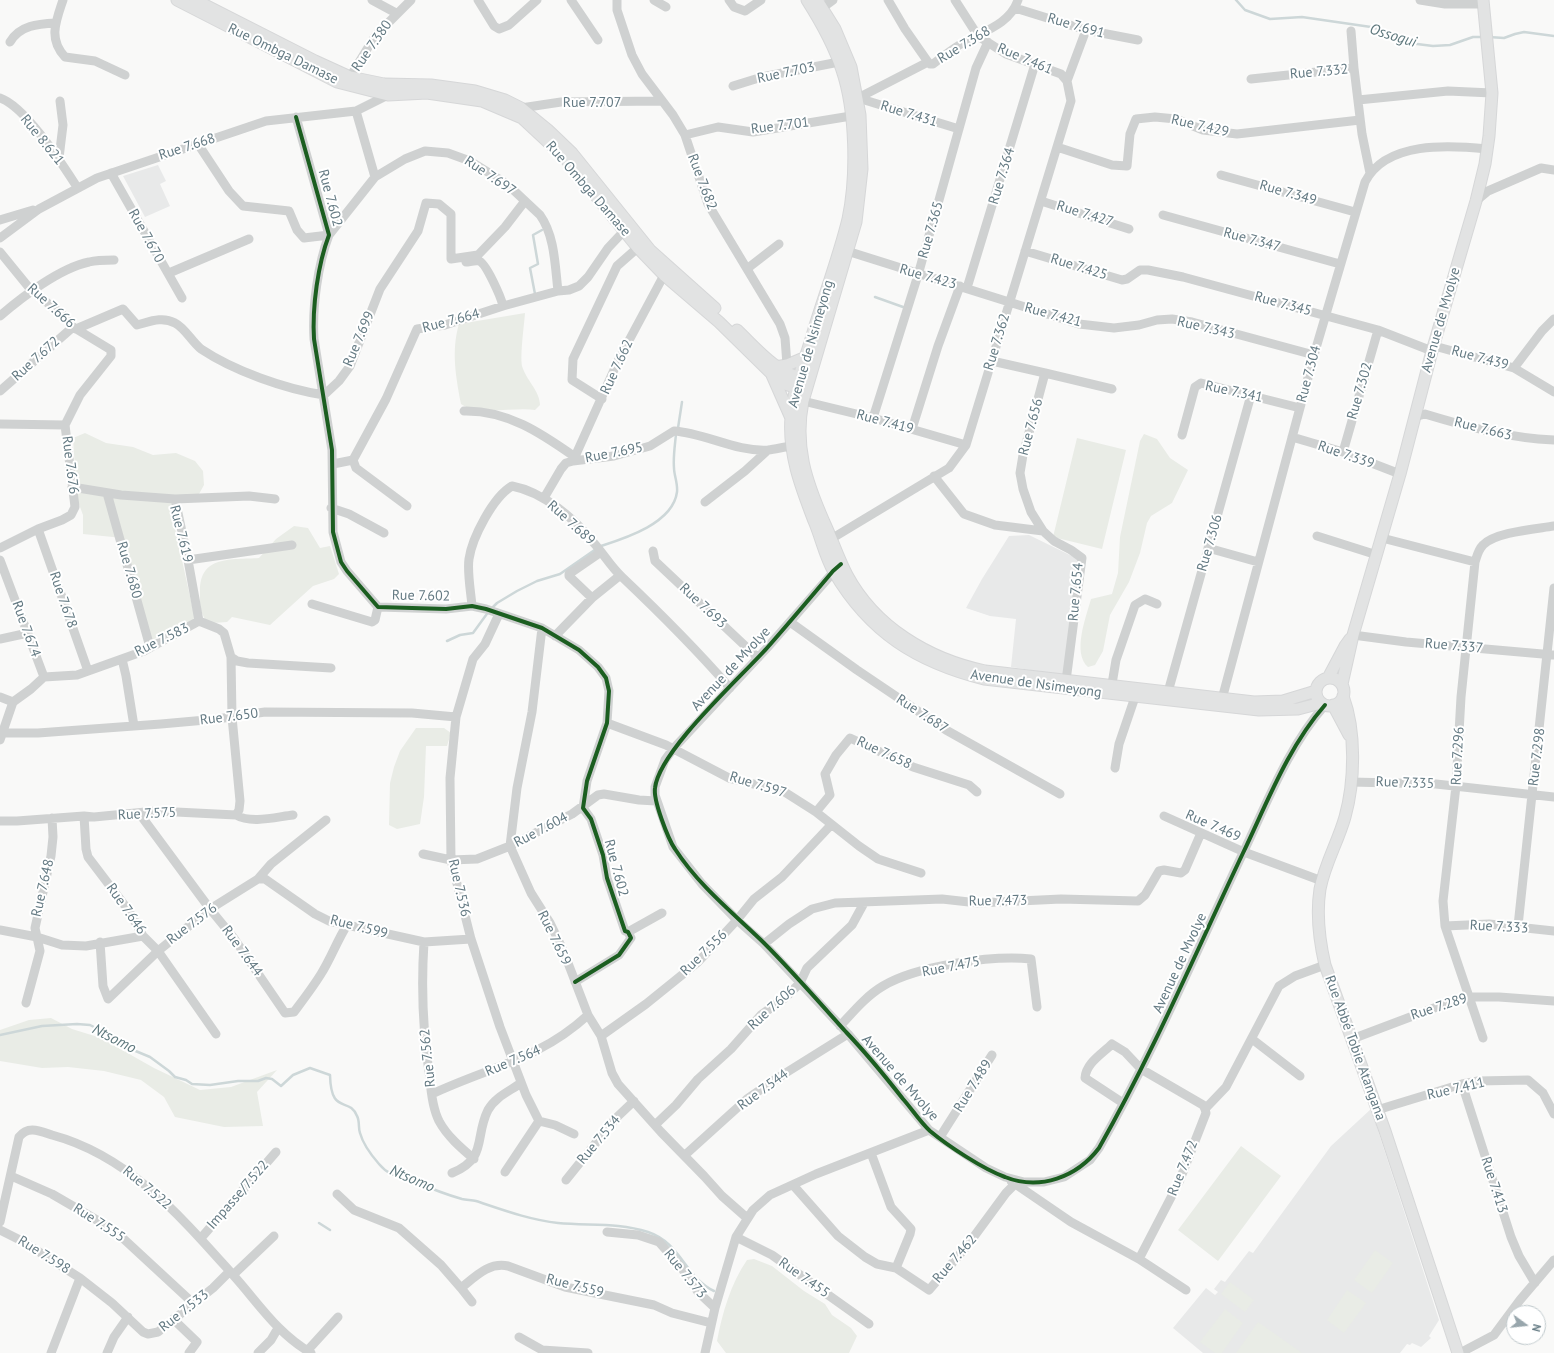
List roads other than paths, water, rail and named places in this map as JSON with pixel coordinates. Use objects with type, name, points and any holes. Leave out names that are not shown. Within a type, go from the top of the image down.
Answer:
[{"type":"main road","name":"Rue Ombga Damase","points":[[177,0],[330,79],[388,95],[427,94],[482,101],[522,118],[565,158],[624,231],[641,245],[650,250],[721,314],[778,369]]},
{"type":"main road","name":"Rue Ombga Damase","points":[[195,0],[315,61],[350,77],[384,84],[430,85],[475,91],[505,100],[521,108],[548,130],[572,153],[664,275],[803,388]]},
{"type":"main road","name":"Avenue de Nsimeyong","points":[[807,0],[831,42],[846,82],[851,116],[854,171],[850,207],[806,357],[799,432],[802,460],[817,506],[831,539],[837,568],[878,616],[901,636],[923,649],[972,668],[1066,681],[1112,684],[1168,692],[1268,702],[1293,699],[1316,691]]},
{"type":"main road","name":"Avenue de Mvolye","points":[[1342,684],[1353,635],[1382,538],[1432,351],[1476,201],[1487,149],[1492,93],[1482,2]]},
{"type":"main road","name":"Avenue de Nsimeyong","points":[[819,4],[835,29],[848,56],[858,98],[861,135],[860,190],[856,222],[847,252],[803,388],[791,418],[792,446],[798,477],[837,568],[860,609],[873,623],[907,649],[931,662],[958,672],[984,679],[1135,697],[1269,710],[1298,709],[1327,704]]},
{"type":"main road","points":[[791,418],[778,369],[806,357]]},
{"type":"main road","name":"Avenue de Mvolye","points":[[1328,678],[1345,646],[1353,635]]},
{"type":"main road","points":[[1327,704],[1341,701],[1343,696],[1342,684],[1335,679],[1328,678],[1320,683],[1316,691],[1327,704],[1350,738]]},
{"type":"main road","name":"Rue Abbé Tobie Atangana","points":[[1343,696],[1350,716],[1351,782],[1345,817],[1322,881],[1318,920],[1325,965],[1377,1110],[1459,1353]]},
{"type":"street","points":[[63,0],[56,22],[55,38],[58,50],[65,57],[96,61],[125,75]]},
{"type":"street","points":[[372,0],[396,13]]},
{"type":"street","name":"Rue 7.380","points":[[350,77],[375,36],[396,13],[411,0]]},
{"type":"street","points":[[478,0],[494,26],[499,28],[509,25],[537,0]]},
{"type":"street","points":[[571,0],[598,40]]},
{"type":"street","name":"Rue 7.682","points":[[617,0],[617,10],[632,55],[642,74],[673,115],[685,134],[707,200],[780,324],[785,338],[778,369]]},
{"type":"street","points":[[654,0],[666,7]]},
{"type":"street","points":[[730,0],[734,7],[746,11],[761,0]]},
{"type":"street","points":[[819,4],[833,0]]},
{"type":"street","points":[[888,0],[904,29],[928,62]]},
{"type":"street","name":"Rue 7.461","points":[[955,0],[978,36],[1006,54],[1061,74],[1067,80]]},
{"type":"street","points":[[1420,0],[1445,4],[1482,2]]},
{"type":"street","name":"Rue 7.368","points":[[858,98],[928,62],[932,64],[961,44],[996,26],[1016,4]]},
{"type":"street","name":"Rue 7.691","points":[[1016,4],[1086,30],[1138,40]]},
{"type":"street","points":[[10,42],[14,34],[23,29],[34,25],[56,22]]},
{"type":"street","points":[[1067,80],[1086,30]]},
{"type":"street","points":[[1351,32],[1354,68]]},
{"type":"street","name":"Rue 7.365","points":[[873,418],[918,274],[976,68],[988,42]]},
{"type":"street","name":"Rue 7.703","points":[[733,86],[762,77],[839,62]]},
{"type":"street","name":"Rue 7.364","points":[[912,429],[938,346],[964,287],[1035,64]]},
{"type":"street","name":"Rue 7.332","points":[[1251,79],[1354,68],[1360,120],[1370,173]]},
{"type":"street","name":"Rue 7.362","points":[[831,539],[934,476],[954,462],[966,445],[1071,100],[1067,80]]},
{"type":"street","points":[[384,84],[388,95]]},
{"type":"street","points":[[1358,100],[1448,91],[1492,93]]},
{"type":"street","name":"Rue 7.668","points":[[0,238],[38,209],[77,187],[111,173],[266,121],[356,110],[388,95]]},
{"type":"street","name":"Rue 8.621","points":[[0,98],[13,105],[59,158],[77,187]]},
{"type":"street","name":"Rue 7.431","points":[[858,98],[959,129]]},
{"type":"street","points":[[59,158],[63,124],[60,101]]},
{"type":"street","name":"Rue 7.707","points":[[521,108],[561,102],[662,101]]},
{"type":"street","points":[[356,110],[375,177]]},
{"type":"street","name":"Rue 7.701","points":[[685,134],[718,127],[753,132],[851,116]]},
{"type":"street","name":"Rue 7.602","points":[[296,117],[329,235],[323,251],[313,324],[333,464],[331,508],[333,532],[341,562],[356,583],[378,607],[446,609],[472,606],[499,614],[542,628],[579,650],[606,678],[609,691],[607,723],[587,781],[583,808],[591,819],[603,855],[607,878],[615,904],[625,931],[628,932]]},
{"type":"street","name":"Rue 7.429","points":[[1057,147],[1112,166],[1127,166],[1130,134],[1136,119],[1155,117],[1176,119],[1204,130],[1237,134],[1360,120]]},
{"type":"street","points":[[198,144],[229,191],[243,206],[290,211],[298,230],[304,238],[329,235]]},
{"type":"street","points":[[1370,173],[1392,156],[1405,151],[1457,146],[1487,149]]},
{"type":"street","name":"Rue 7.697","points":[[329,235],[375,177],[405,159],[425,151],[436,151],[460,156],[507,184],[544,221],[554,250],[558,291]]},
{"type":"street","points":[[1476,201],[1488,191],[1541,168],[1551,169]]},
{"type":"street","name":"Rue 7.670","points":[[111,173],[182,298]]},
{"type":"street","name":"Rue 7.304","points":[[1222,698],[1325,315],[1355,212],[1370,173]]},
{"type":"street","name":"Rue 7.349","points":[[1221,175],[1355,212]]},
{"type":"street","name":"Rue 7.699","points":[[324,395],[339,381],[350,366],[380,289],[418,231],[426,203],[439,204],[451,214],[451,259],[478,254],[505,227],[525,201]]},
{"type":"street","name":"Rue 7.427","points":[[1041,201],[1129,229]]},
{"type":"street","points":[[0,220],[38,209]]},
{"type":"street","name":"Rue 7.347","points":[[1163,214],[1340,264]]},
{"type":"street","name":"Rue 7.664","points":[[353,460],[386,399],[417,329],[445,325],[503,306],[558,291],[569,290],[579,286],[588,277],[608,248],[624,231]]},
{"type":"street","points":[[169,273],[249,239]]},
{"type":"street","points":[[748,268],[779,244]]},
{"type":"street","points":[[602,399],[572,380],[573,359],[617,266],[641,245]]},
{"type":"street","name":"Rue 7.425","points":[[1025,251],[1122,280],[1127,279],[1132,275]]},
{"type":"street","name":"Rue 7.666","points":[[0,252],[31,290],[64,316],[75,328],[111,350],[111,356],[80,395],[65,425]]},
{"type":"street","name":"Rue 7.423","points":[[847,252],[964,287],[1009,303]]},
{"type":"street","points":[[0,316],[31,290],[69,270],[89,262],[114,260]]},
{"type":"street","points":[[452,264],[480,261],[500,295],[503,306]]},
{"type":"street","name":"Rue 7.345","points":[[1132,275],[1140,270],[1148,270],[1183,277],[1378,330],[1432,351]]},
{"type":"street","name":"Rue 7.662","points":[[574,459],[618,361],[664,275]]},
{"type":"street","name":"Rue 7.421","points":[[1009,303],[1079,324],[1097,326]]},
{"type":"street","points":[[75,328],[123,309],[137,325],[159,319],[175,323],[199,347],[216,358],[268,380],[308,393],[324,395]]},
{"type":"street","name":"Rue 7.343","points":[[1097,326],[1114,328],[1172,319],[1192,322],[1314,355]]},
{"type":"street","name":"Rue 7.439","points":[[1432,351],[1438,347],[1514,368],[1542,330],[1554,319]]},
{"type":"street","name":"Rue 7.672","points":[[0,392],[75,328]]},
{"type":"street","name":"Rue 7.302","points":[[1342,452],[1378,330]]},
{"type":"street","points":[[992,361],[1112,389]]},
{"type":"street","points":[[1514,368],[1554,392]]},
{"type":"street","name":"Rue 7.656","points":[[1043,531],[1031,512],[1023,489],[1020,473],[1023,455],[1045,373]]},
{"type":"street","name":"Rue 7.341","points":[[1182,436],[1195,387],[1201,383],[1300,408]]},
{"type":"street","name":"Rue 7.419","points":[[803,388],[873,418],[966,445]]},
{"type":"street","name":"Rue 7.306","points":[[1168,692],[1251,395]]},
{"type":"street","points":[[464,411],[480,410],[515,420],[543,434],[574,459]]},
{"type":"street","name":"Rue 7.663","points":[[1414,417],[1425,414],[1491,433],[1526,439],[1554,440]]},
{"type":"street","name":"Rue 7.676","points":[[0,424],[65,425],[75,507],[71,515],[38,529],[0,548]]},
{"type":"street","name":"Rue 7.695","points":[[544,498],[566,463],[574,459],[614,456],[650,446],[674,431],[694,434],[737,446],[768,450],[792,446]]},
{"type":"street","name":"Rue 7.339","points":[[1292,437],[1342,452],[1400,474]]},
{"type":"street","points":[[705,502],[745,471],[768,450]]},
{"type":"street","points":[[333,464],[353,460],[356,468],[406,506]]},
{"type":"street","points":[[934,476],[964,514],[995,525],[1043,531]]},
{"type":"street","name":"Rue 7.689","points":[[472,606],[469,560],[484,517],[506,489],[512,486],[544,498],[574,522],[621,577],[671,624],[730,688]]},
{"type":"street","name":"Rue 7.619","points":[[72,487],[148,498],[175,499],[199,622]]},
{"type":"street","name":"Rue 7.680","points":[[107,492],[150,647]]},
{"type":"street","points":[[175,499],[249,496],[275,499]]},
{"type":"street","points":[[331,508],[349,514],[384,533]]},
{"type":"street","name":"Rue 7.296","points":[[1483,1038],[1445,926],[1443,901],[1456,786],[1461,697],[1475,562],[1482,546],[1489,540],[1518,532],[1554,526]]},
{"type":"street","name":"Rue 7.678","points":[[38,529],[88,671]]},
{"type":"street","name":"Rue 7.654","points":[[1043,531],[1054,542],[1071,550],[1082,558],[1066,681]]},
{"type":"street","points":[[1317,536],[1377,555]]},
{"type":"street","points":[[1382,538],[1475,562]]},
{"type":"street","points":[[188,560],[292,545]]},
{"type":"street","points":[[1208,548],[1258,562]]},
{"type":"street","name":"Rue 7.693","points":[[653,551],[655,561],[758,658]]},
{"type":"street","points":[[592,598],[569,576],[569,574],[601,552]]},
{"type":"street","name":"Rue 7.674","points":[[0,560],[44,677]]},
{"type":"street","name":"Avenue de Mvolye","points":[[837,568],[758,658],[673,749],[665,760],[658,776],[655,787],[656,801],[673,848],[702,884],[737,920],[764,944],[848,1034],[929,1130],[960,1152],[1005,1177],[1024,1182],[1044,1182],[1064,1177],[1090,1160],[1099,1148],[1141,1069],[1179,992],[1244,852],[1294,751],[1313,718],[1327,704]]},
{"type":"street","points":[[555,636],[592,598],[618,577],[621,577]]},
{"type":"street","name":"Rue 7.298","points":[[1518,926],[1532,795],[1550,654],[1554,588]]},
{"type":"street","points":[[1112,684],[1116,660],[1135,605],[1145,599],[1157,604]]},
{"type":"street","points":[[312,604],[372,622],[375,620],[378,607]]},
{"type":"street","name":"Rue 7.536","points":[[499,614],[485,644],[473,659],[468,671],[456,717],[450,778],[451,860],[472,940],[500,1027],[515,1062],[521,1083],[539,1122]]},
{"type":"street","name":"Rue 7.583","points":[[44,677],[77,675],[150,647],[199,622],[219,629],[224,633],[231,657],[232,717],[240,801],[239,810],[236,816]]},
{"type":"street","name":"Rue 7.687","points":[[790,622],[857,670],[946,730],[1060,794]]},
{"type":"street","points":[[510,846],[518,788],[532,712],[542,628]]},
{"type":"street","points":[[0,639],[28,634]]},
{"type":"street","name":"Rue 7.337","points":[[1353,635],[1406,642],[1550,654]]},
{"type":"street","points":[[231,657],[237,661],[248,663],[331,668]]},
{"type":"street","points":[[122,659],[134,726]]},
{"type":"street","points":[[1,736],[13,702],[44,677]]},
{"type":"street","points":[[0,697],[13,702]]},
{"type":"street","points":[[1115,768],[1119,744],[1135,697]]},
{"type":"street","name":"Rue 7.650","points":[[1,736],[134,726],[273,712],[412,713],[456,717]]},
{"type":"street","name":"Rue 7.597","points":[[607,723],[673,749],[729,778],[783,791],[816,812],[831,825],[878,859],[921,873]]},
{"type":"street","name":"Rue 7.658","points":[[816,812],[830,795],[825,774],[836,755],[850,738],[913,767],[969,785],[977,792]]},
{"type":"street","name":"Rue 7.335","points":[[1351,782],[1387,782],[1456,786],[1554,797]]},
{"type":"street","name":"Rue 7.604","points":[[423,854],[451,860],[477,858],[510,846],[583,808],[598,796],[604,794],[639,800],[656,801]]},
{"type":"street","name":"Rue 7.575","points":[[0,820],[84,816],[94,817],[140,814],[156,811],[236,816],[254,820],[293,815]]},
{"type":"street","name":"Rue 7.644","points":[[140,814],[210,909],[233,937],[285,1013],[294,1012],[312,987],[321,974],[347,925]]},
{"type":"street","name":"Rue 7.646","points":[[84,816],[86,849],[88,857],[128,911],[143,936],[158,951],[216,1034]]},
{"type":"street","name":"Rue 7.469","points":[[1164,816],[1244,852],[1322,881]]},
{"type":"street","name":"Rue 7.648","points":[[26,1003],[40,951],[35,928],[52,850],[52,818]]},
{"type":"street","name":"Rue 7.576","points":[[100,942],[103,986],[108,999],[158,951],[210,909],[258,879],[271,864],[326,820]]},
{"type":"street","name":"Rue 7.556","points":[[601,1036],[646,1004],[698,962],[737,920],[754,898],[782,877],[831,825]]},
{"type":"street","name":"Rue 7.473","points":[[764,944],[789,924],[812,909],[835,902],[864,903],[942,899],[978,903],[1061,899],[1138,901],[1145,895],[1159,871],[1164,870],[1181,873],[1185,870],[1201,833]]},
{"type":"street","name":"Rue 7.659","points":[[510,846],[531,893],[550,923],[588,1015],[601,1036],[612,1073],[618,1084],[722,1196],[747,1218]]},
{"type":"street","name":"Rue 7.599","points":[[258,879],[265,879],[315,914],[329,920],[424,942],[472,940]]},
{"type":"street","name":"Rue 7.606","points":[[655,1125],[698,1079],[730,1049],[761,1015],[786,997],[800,983],[807,968],[852,925],[864,903]]},
{"type":"street","points":[[575,982],[619,955],[631,938],[628,932],[662,913]]},
{"type":"street","name":"Rue 7.333","points":[[1445,926],[1489,924],[1554,931]]},
{"type":"street","points":[[0,930],[37,937],[62,945],[86,946],[100,942],[143,936]]},
{"type":"street","name":"Rue 7.562","points":[[424,942],[423,1004],[427,1060],[432,1094],[439,1121],[459,1147],[474,1159]]},
{"type":"street","name":"Rue 7.475","points":[[840,1026],[863,1002],[882,987],[900,978],[958,964],[1011,957],[1031,959],[1037,1007]]},
{"type":"street","name":"Rue 7.472","points":[[1140,1259],[1179,1182],[1206,1113],[1205,1109],[1226,1087],[1278,986],[1295,976],[1325,965]]},
{"type":"street","name":"Rue 7.289","points":[[1352,1038],[1450,1002],[1469,997],[1485,996],[1554,1001]]},
{"type":"street","name":"Rue 7.564","points":[[432,1094],[515,1062],[551,1045],[573,1030],[588,1015]]},
{"type":"street","name":"Rue 7.544","points":[[685,1155],[747,1100],[776,1078],[848,1034]]},
{"type":"street","points":[[1252,1039],[1300,1076]]},
{"type":"street","points":[[1123,1103],[1085,1078],[1085,1072],[1089,1065],[1112,1044],[1125,1052],[1141,1069],[1203,1105],[1205,1109]]},
{"type":"street","name":"Rue 7.489","points":[[940,1137],[992,1055]]},
{"type":"street","name":"Rue 7.411","points":[[1377,1110],[1462,1084],[1478,1081],[1528,1080],[1535,1084],[1543,1093],[1554,1114]]},
{"type":"street","points":[[452,1173],[463,1169],[474,1159],[488,1110],[496,1100],[521,1083]]},
{"type":"street","name":"Rue 7.413","points":[[1462,1084],[1511,1237],[1519,1256],[1534,1283]]},
{"type":"street","name":"Rue 7.534","points":[[566,1180],[615,1119],[634,1102]]},
{"type":"street","points":[[505,1172],[521,1147],[538,1126],[539,1122],[555,1124],[574,1134]]},
{"type":"street","name":"Rue 7.522","points":[[0,1222],[19,1137],[23,1132],[32,1129],[62,1137],[94,1150],[122,1167],[166,1202],[201,1238],[278,1328],[309,1352]]},
{"type":"street","points":[[705,1353],[715,1308],[736,1237],[747,1218],[760,1202],[770,1195],[793,1185],[929,1130]]},
{"type":"street","name":"Impasse/7.522","points":[[201,1238],[276,1152]]},
{"type":"street","points":[[872,1153],[891,1207],[910,1229],[910,1234],[896,1268]]},
{"type":"street","name":"Rue 7.555","points":[[11,1176],[58,1198],[114,1230],[194,1304]]},
{"type":"street","points":[[1005,1177],[1072,1222],[1140,1259],[1186,1290]]},
{"type":"street","name":"Rue 7.462","points":[[793,1185],[844,1240],[865,1257],[877,1264],[896,1268],[928,1290],[967,1246],[1006,1193],[1015,1184]]},
{"type":"street","points":[[337,1194],[354,1210],[399,1228],[441,1265],[472,1302]]},
{"type":"street","name":"Rue 7.598","points":[[0,1230],[22,1241],[80,1278],[51,1353]]},
{"type":"street","name":"Rue 7.573","points":[[608,1232],[638,1235],[659,1242],[681,1267],[698,1292],[715,1308]]},
{"type":"street","name":"Rue 7.533","points":[[80,1278],[128,1317],[143,1332],[148,1334],[158,1332],[232,1273],[274,1236]]},
{"type":"street","name":"Rue 7.455","points":[[736,1237],[772,1256],[869,1324]]},
{"type":"street","points":[[1459,1353],[1494,1335],[1534,1283],[1554,1260]]},
{"type":"street","name":"Rue 7.559","points":[[461,1288],[486,1269],[498,1264],[508,1266],[565,1287],[654,1305],[672,1313],[711,1323]]},
{"type":"street","points":[[107,1353],[114,1337],[128,1317]]},
{"type":"street","points":[[309,1352],[338,1317]]},
{"type":"street","points":[[173,1319],[197,1342],[189,1353]]},
{"type":"street","points":[[258,1353],[271,1340],[278,1328]]},
{"type":"street","points":[[519,1337],[542,1350],[588,1353]]},
{"type":"waterway","name":"Ossogui","points":[[1236,0],[1245,10],[1270,19],[1302,17],[1371,27],[1395,34],[1409,43],[1433,46],[1450,45],[1473,37],[1484,37]]},
{"type":"waterway","name":"Ossogui","points":[[1489,37],[1504,38],[1524,32],[1554,36]]},
{"type":"waterway","points":[[535,294],[530,268],[538,264],[533,235],[542,230]]},
{"type":"waterway","points":[[875,297],[903,307]]},
{"type":"waterway","points":[[678,428],[682,402]]},
{"type":"waterway","points":[[601,546],[623,539],[647,528],[658,521],[674,503],[677,492],[674,471],[676,434]]},
{"type":"waterway","points":[[492,608],[497,603],[517,591],[537,581],[560,574],[596,549]]},
{"type":"waterway","points":[[447,641],[460,635],[473,633],[489,611]]},
{"type":"waterway","name":"Ntsomo","points":[[0,1035],[42,1026],[77,1024],[90,1025],[110,1035],[126,1047],[150,1057],[175,1077],[186,1080],[192,1084],[210,1085],[238,1081],[258,1081],[266,1078],[272,1079],[281,1086],[293,1075],[310,1068],[330,1075],[331,1088],[334,1096],[337,1101],[354,1110],[358,1118],[359,1131],[365,1146],[386,1171],[455,1197],[476,1201],[537,1220],[570,1224],[626,1227],[648,1232],[659,1237],[668,1244],[696,1277],[704,1285],[714,1291]]},
{"type":"waterway","points":[[319,1223],[330,1230]]}]
